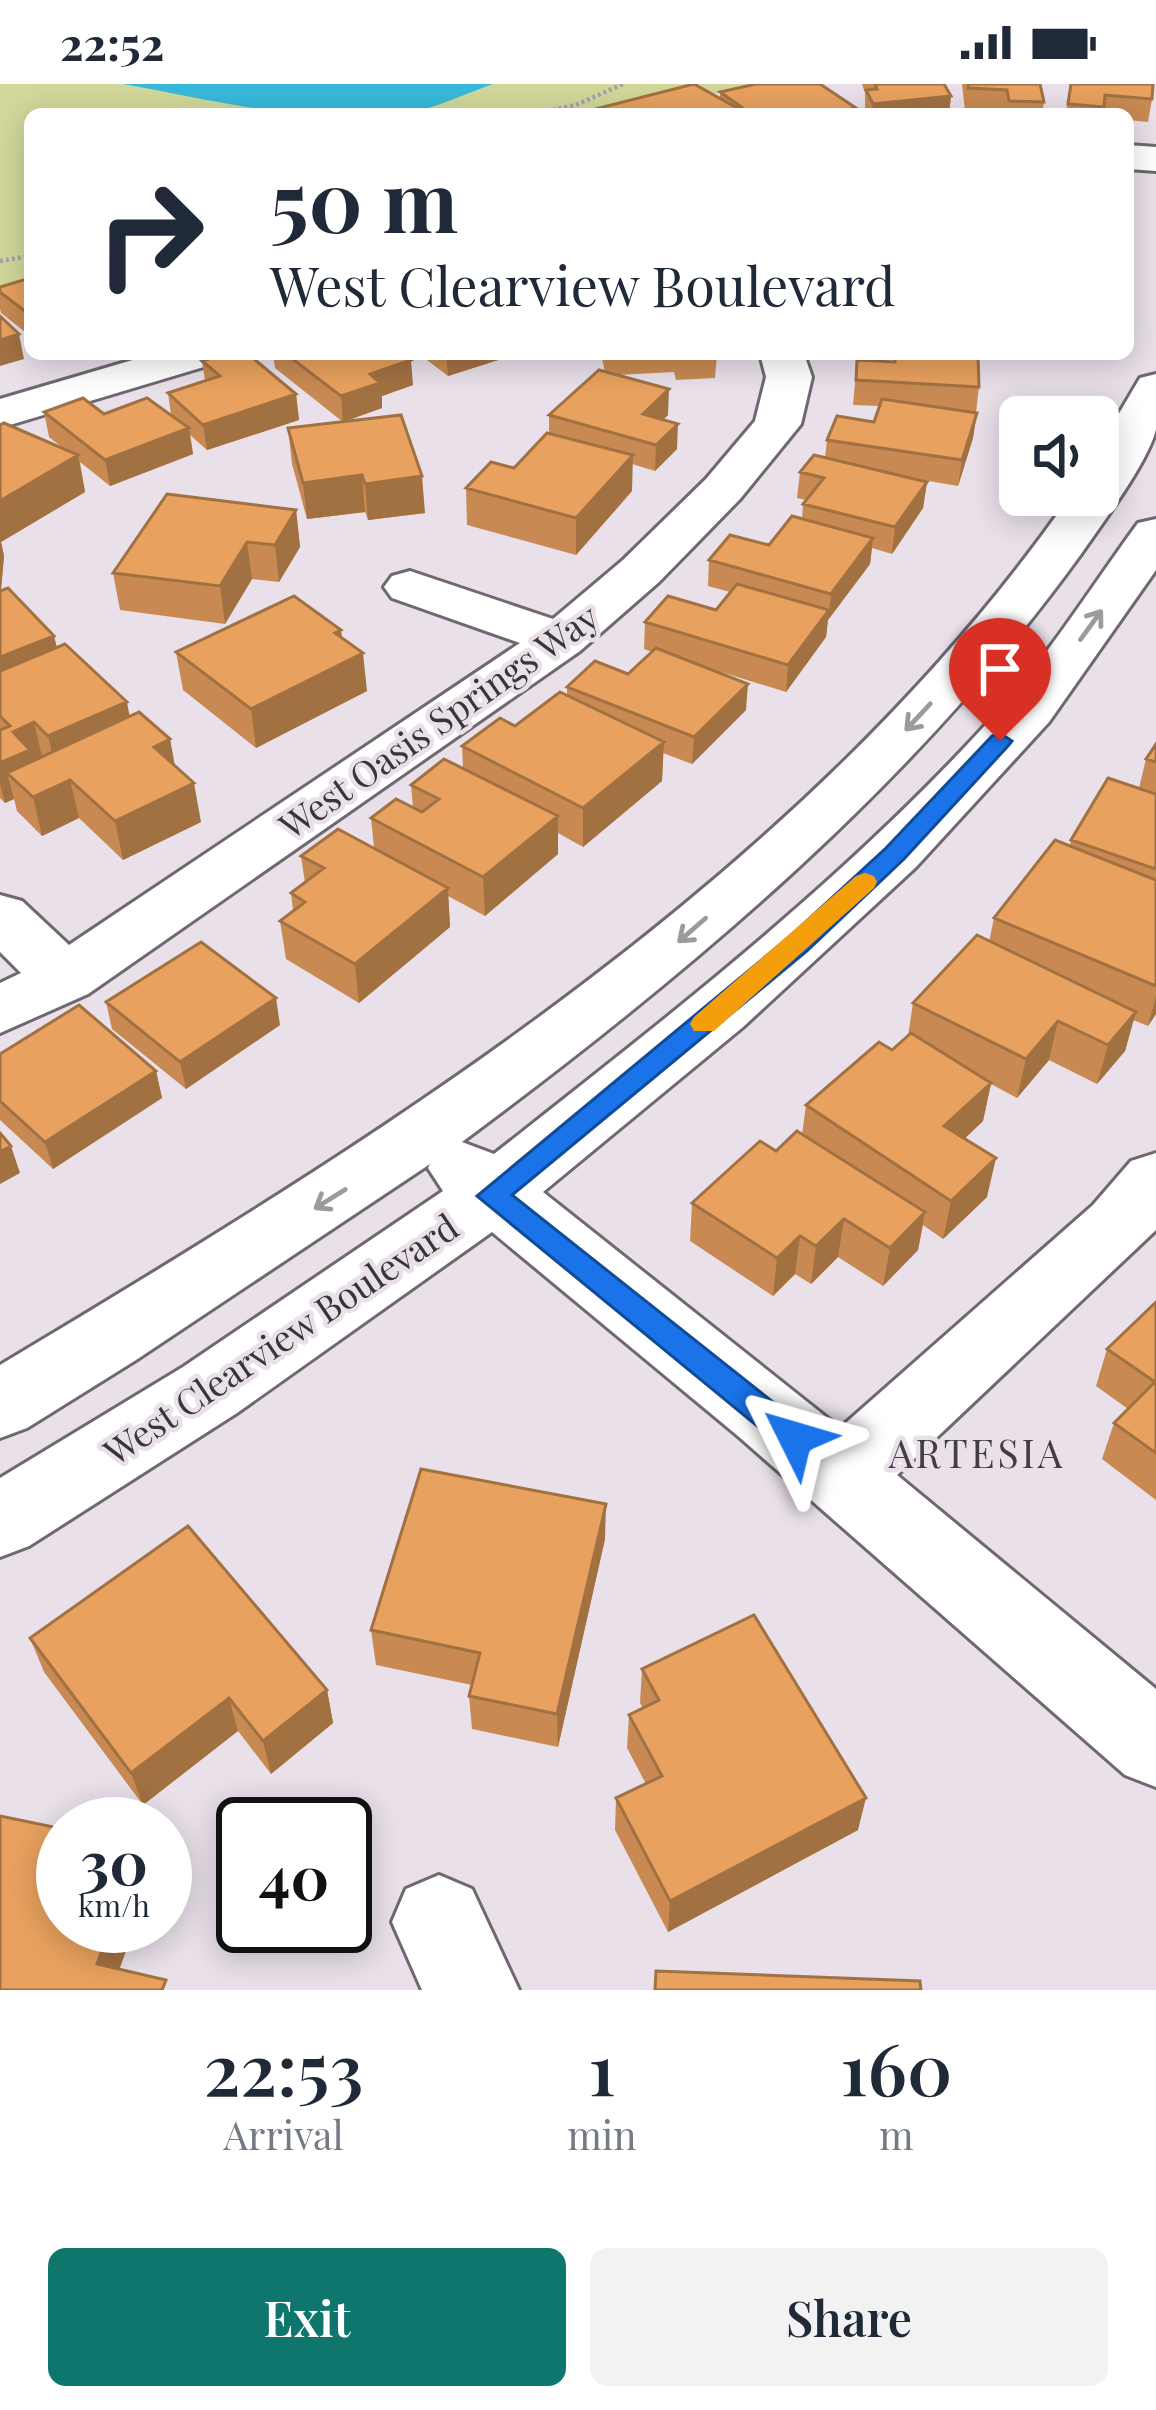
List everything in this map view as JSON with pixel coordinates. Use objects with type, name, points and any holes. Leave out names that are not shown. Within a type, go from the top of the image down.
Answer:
[{"type":"street","points":[[0,414],[181,360]]},
{"type":"street","name":"West Oasis Springs Way","points":[[0,1010],[65,978],[561,640],[641,571],[723,489],[778,424],[789,377],[784,360]]},
{"type":"street","points":[[1119,454],[1156,388]]},
{"type":"street","points":[[0,1406],[428,1134],[640,975],[796,837],[914,724],[969,662],[1082,516]]},
{"type":"street","name":"West Clearview Boulevard","points":[[0,1521],[210,1390],[491,1196],[735,998],[895,854],[1029,710],[1156,534]]},
{"type":"street","points":[[410,587],[561,640]]},
{"type":"street","points":[[0,916],[65,978]]},
{"type":"street","points":[[428,1134],[491,1196],[840,1477],[1156,1745]]},
{"type":"street","points":[[840,1477],[1118,1225],[1156,1180]]},
{"type":"path","points":[[563,108],[623,84]]},
{"type":"green space","points":[[0,84],[758,84],[653,108],[24,108],[24,290],[0,297]]},
{"type":"water","points":[[123,84],[493,84],[427,108],[253,108]]},
{"type":"building","points":[[694,84],[737,108],[599,108]]},
{"type":"building","points":[[756,84],[820,84],[856,108],[743,108],[720,92]]},
{"type":"building","points":[[875,84],[944,84],[951,96],[873,104],[866,90],[877,89]]},
{"type":"building","points":[[968,84],[1040,84],[1044,102],[1009,101],[1007,90],[968,88]]},
{"type":"building","points":[[1071,84],[1153,84],[1152,99],[1105,95],[1104,107],[1068,104]]},
{"type":"building","points":[[24,280],[24,310],[0,292],[0,287]]},
{"type":"building","points":[[0,316],[19,334],[0,340]]},
{"type":"building","points":[[255,360],[296,394],[203,425],[168,393],[220,376],[202,361]]},
{"type":"building","points":[[294,360],[411,360],[370,374],[380,383],[341,396]]},
{"type":"building","points":[[857,360],[978,360],[979,387],[856,380]]},
{"type":"building","points":[[599,370],[669,389],[643,414],[678,424],[656,445],[549,415]]},
{"type":"building","points":[[83,398],[104,414],[147,398],[189,428],[105,460],[44,412]]},
{"type":"building","points":[[882,399],[977,413],[962,460],[827,440],[837,416],[874,422]]},
{"type":"building","points":[[401,415],[422,476],[365,484],[362,475],[303,483],[288,428]]},
{"type":"building","points":[[0,425],[78,455],[0,501]]},
{"type":"building","points":[[547,433],[633,455],[576,518],[466,488],[491,462],[514,468]]},
{"type":"building","points":[[814,455],[927,482],[895,527],[803,504],[824,478],[800,472]]},
{"type":"building","points":[[167,494],[296,510],[275,545],[247,542],[220,586],[113,573]]},
{"type":"building","points":[[792,516],[873,538],[831,594],[709,560],[730,535],[769,545]]},
{"type":"building","points":[[737,584],[829,610],[788,665],[645,622],[668,596],[716,610]]},
{"type":"building","points":[[8,588],[54,636],[0,657],[0,591]]},
{"type":"building","points":[[294,596],[341,630],[335,633],[363,653],[251,709],[176,652]]},
{"type":"building","points":[[65,644],[127,702],[48,736],[34,722],[13,732],[30,750],[0,763],[0,730],[10,726],[0,716],[0,671]]},
{"type":"building","points":[[656,648],[748,684],[694,737],[567,687],[595,661],[628,674]]},
{"type":"building","points":[[560,692],[664,742],[583,808],[462,746],[500,718],[515,726]]},
{"type":"building","points":[[139,712],[170,739],[154,747],[194,783],[115,821],[70,780],[33,797],[7,773]]},
{"type":"building","points":[[444,759],[558,816],[483,877],[371,818],[396,799],[422,812],[439,799],[411,785]]},
{"type":"building","points":[[1108,778],[1156,794],[1156,869],[1071,840]]},
{"type":"building","points":[[338,829],[448,888],[355,964],[280,921],[305,902],[291,893],[324,868],[301,856]]},
{"type":"building","points":[[1055,840],[1156,880],[1156,986],[994,918]]},
{"type":"building","points":[[977,935],[1136,1012],[1108,1045],[1058,1021],[1026,1059],[913,1003]]},
{"type":"building","points":[[201,942],[276,998],[180,1062],[106,1002]]},
{"type":"building","points":[[79,1005],[156,1071],[45,1142],[0,1101],[0,1054]]},
{"type":"building","points":[[911,1033],[991,1083],[944,1126],[996,1158],[951,1201],[806,1105],[879,1042],[892,1050]]},
{"type":"building","points":[[797,1131],[925,1212],[890,1248],[844,1219],[816,1246],[800,1236],[777,1258],[692,1203],[760,1141],[776,1151]]},
{"type":"building","points":[[0,1133],[11,1146],[0,1152]]},
{"type":"building","points":[[1156,1302],[1156,1453],[1114,1423],[1155,1382],[1107,1349]]},
{"type":"building","points":[[421,1469],[606,1504],[557,1714],[469,1696],[480,1653],[371,1630]]},
{"type":"building","points":[[188,1526],[327,1690],[263,1741],[229,1698],[131,1773],[30,1638]]},
{"type":"building","points":[[754,1615],[866,1798],[670,1901],[616,1798],[662,1776],[629,1715],[659,1700],[642,1669]]},
{"type":"building","points":[[0,1816],[36,1823],[36,1953],[101,1953],[97,1964],[166,1980],[162,1990],[0,1990]]},
{"type":"building","points":[[656,1971],[920,1981],[921,1990],[655,1990]]},
{"type":"slow traffic","points":[[704,1024],[865,882]]},
{"type":"district","name":"ARTESIA","points":[[977,1452]]},
{"type":"route","points":[[795,1438],[491,1196],[797,944],[895,854],[1000,741]]}]
